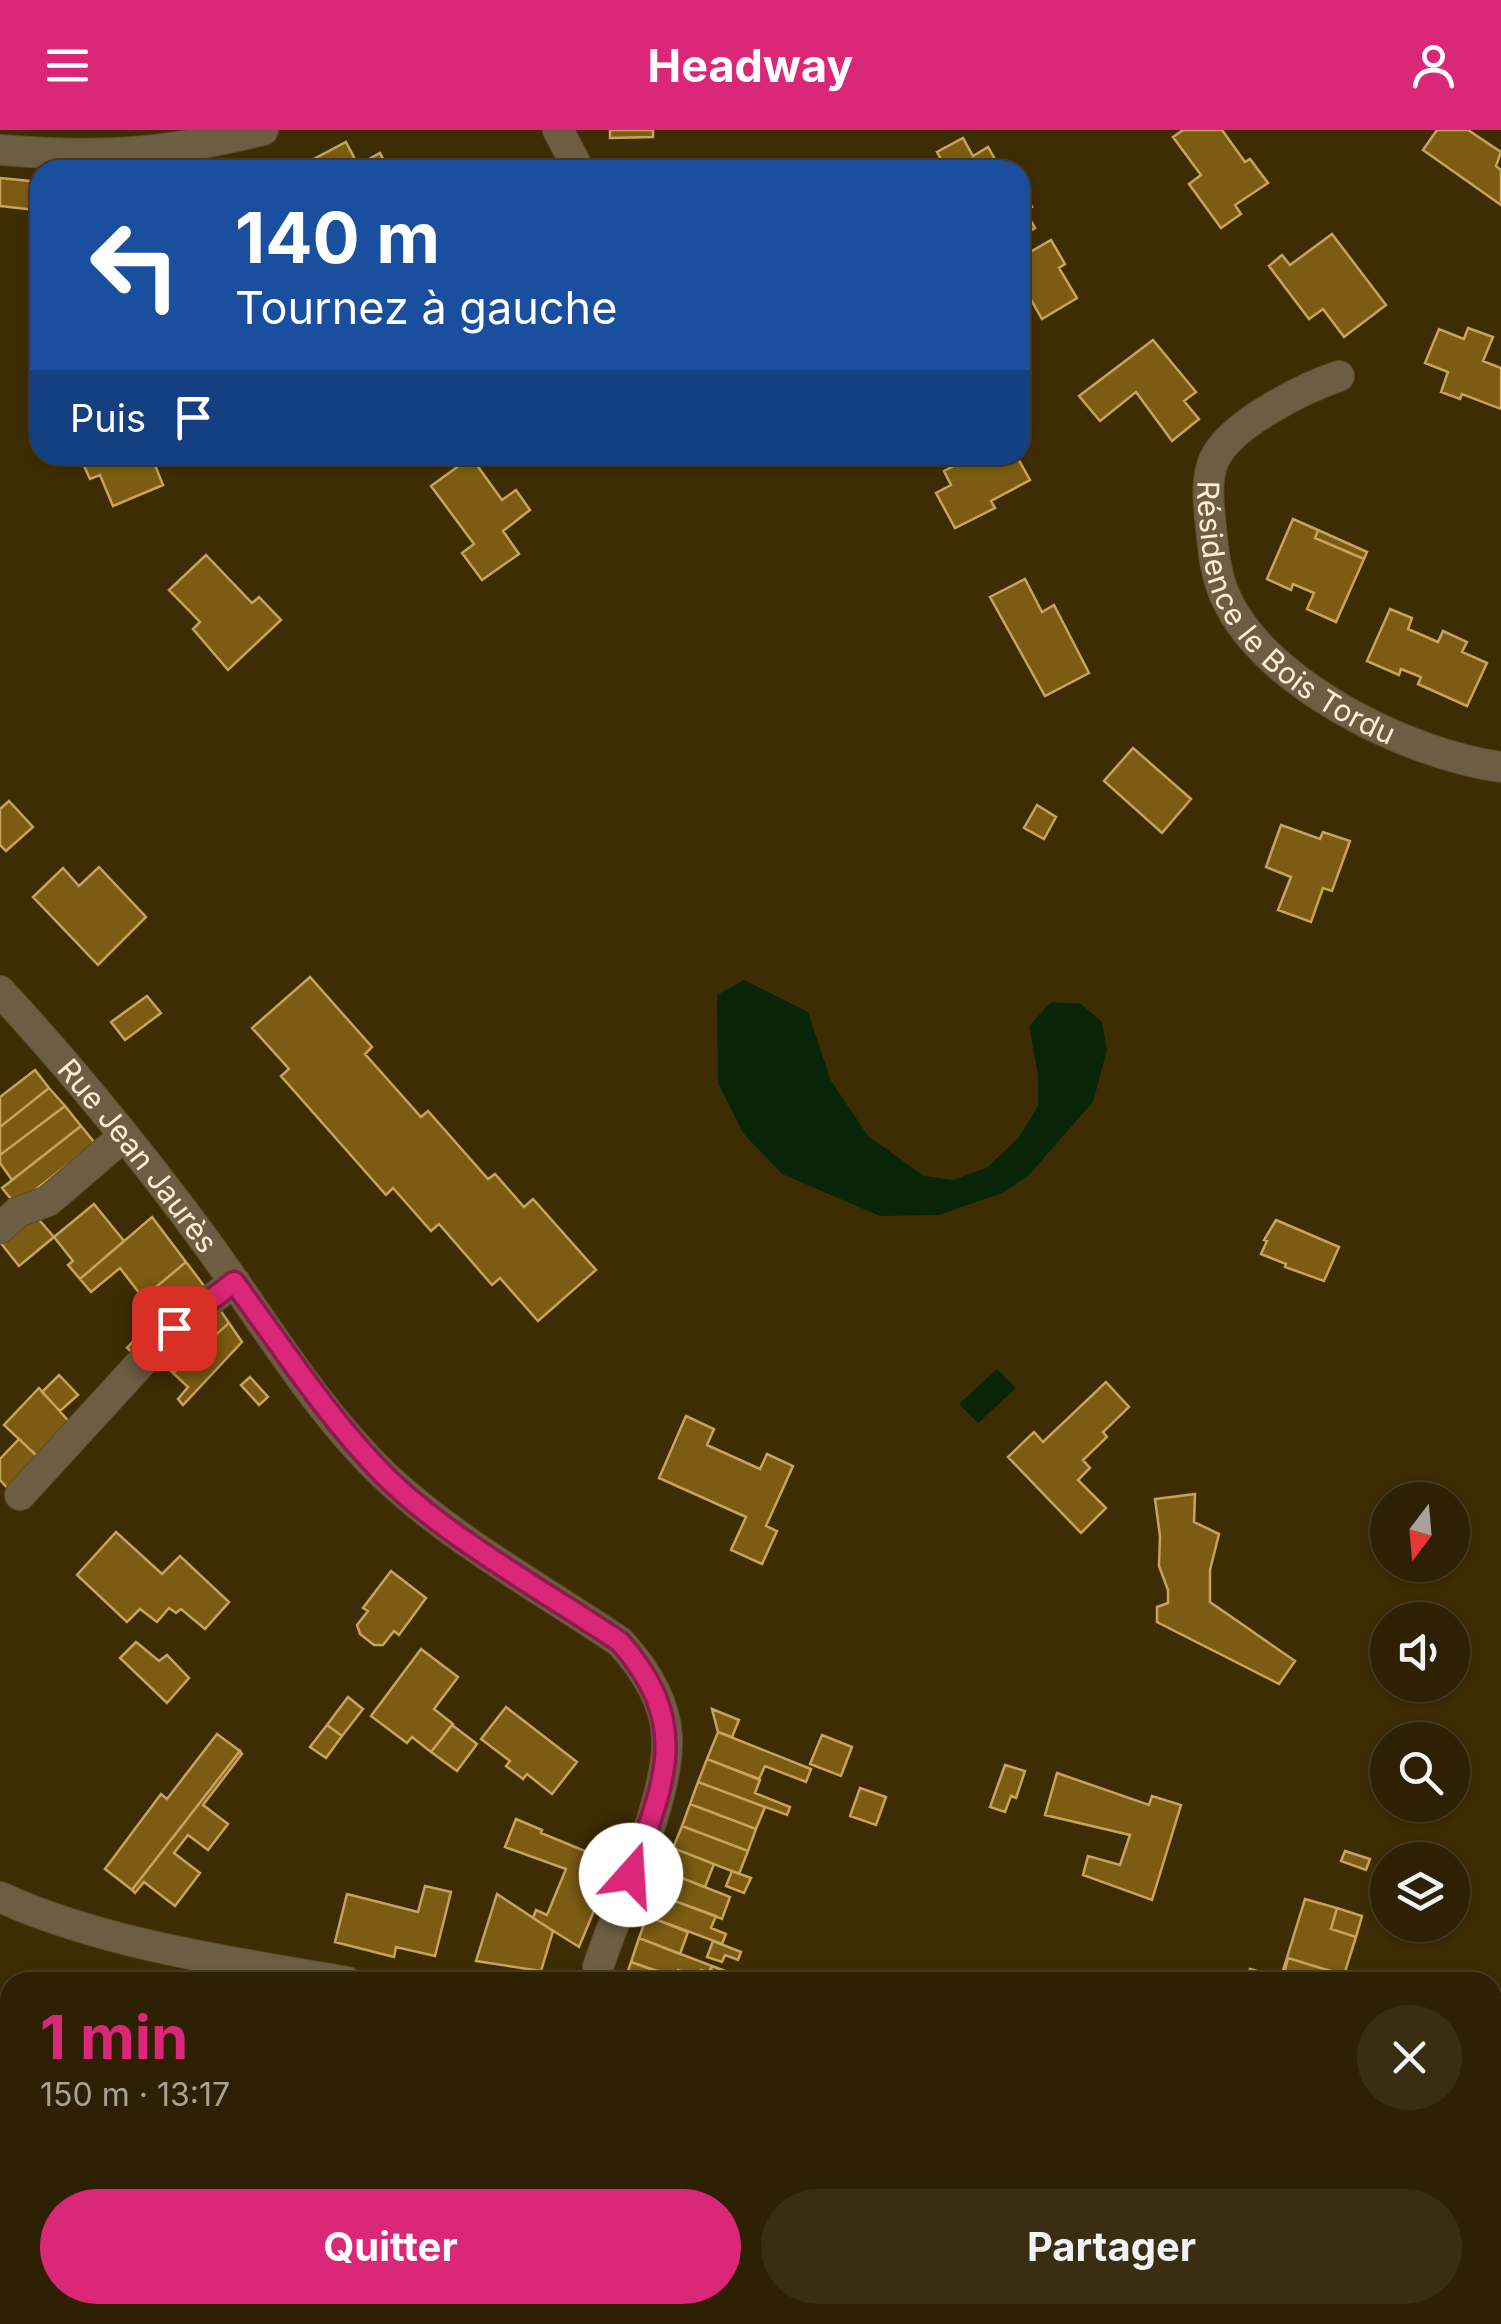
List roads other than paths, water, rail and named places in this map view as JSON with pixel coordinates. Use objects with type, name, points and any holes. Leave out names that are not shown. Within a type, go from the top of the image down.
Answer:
[{"type":"street","points":[[0,150],[64,156],[156,152],[263,130]]},
{"type":"street","points":[[558,130],[574,160]]},
{"type":"street","name":"Résidence le Bois Tordu","points":[[1339,376],[1318,383],[1233,436],[1214,462],[1208,494],[1222,589],[1262,647],[1320,696],[1420,748],[1501,767]]},
{"type":"street","name":"Rue Jean Jaurès","points":[[0,991],[54,1048],[124,1136],[317,1394],[386,1477],[419,1506],[620,1642],[639,1663],[652,1686],[665,1725],[667,1762],[598,1972]]},
{"type":"street","points":[[0,1228],[18,1212],[48,1202],[124,1136]]},
{"type":"street","points":[[20,1495],[174,1328],[234,1282]]},
{"type":"street","points":[[0,1897],[71,1923],[177,1950],[294,1972]]}]
